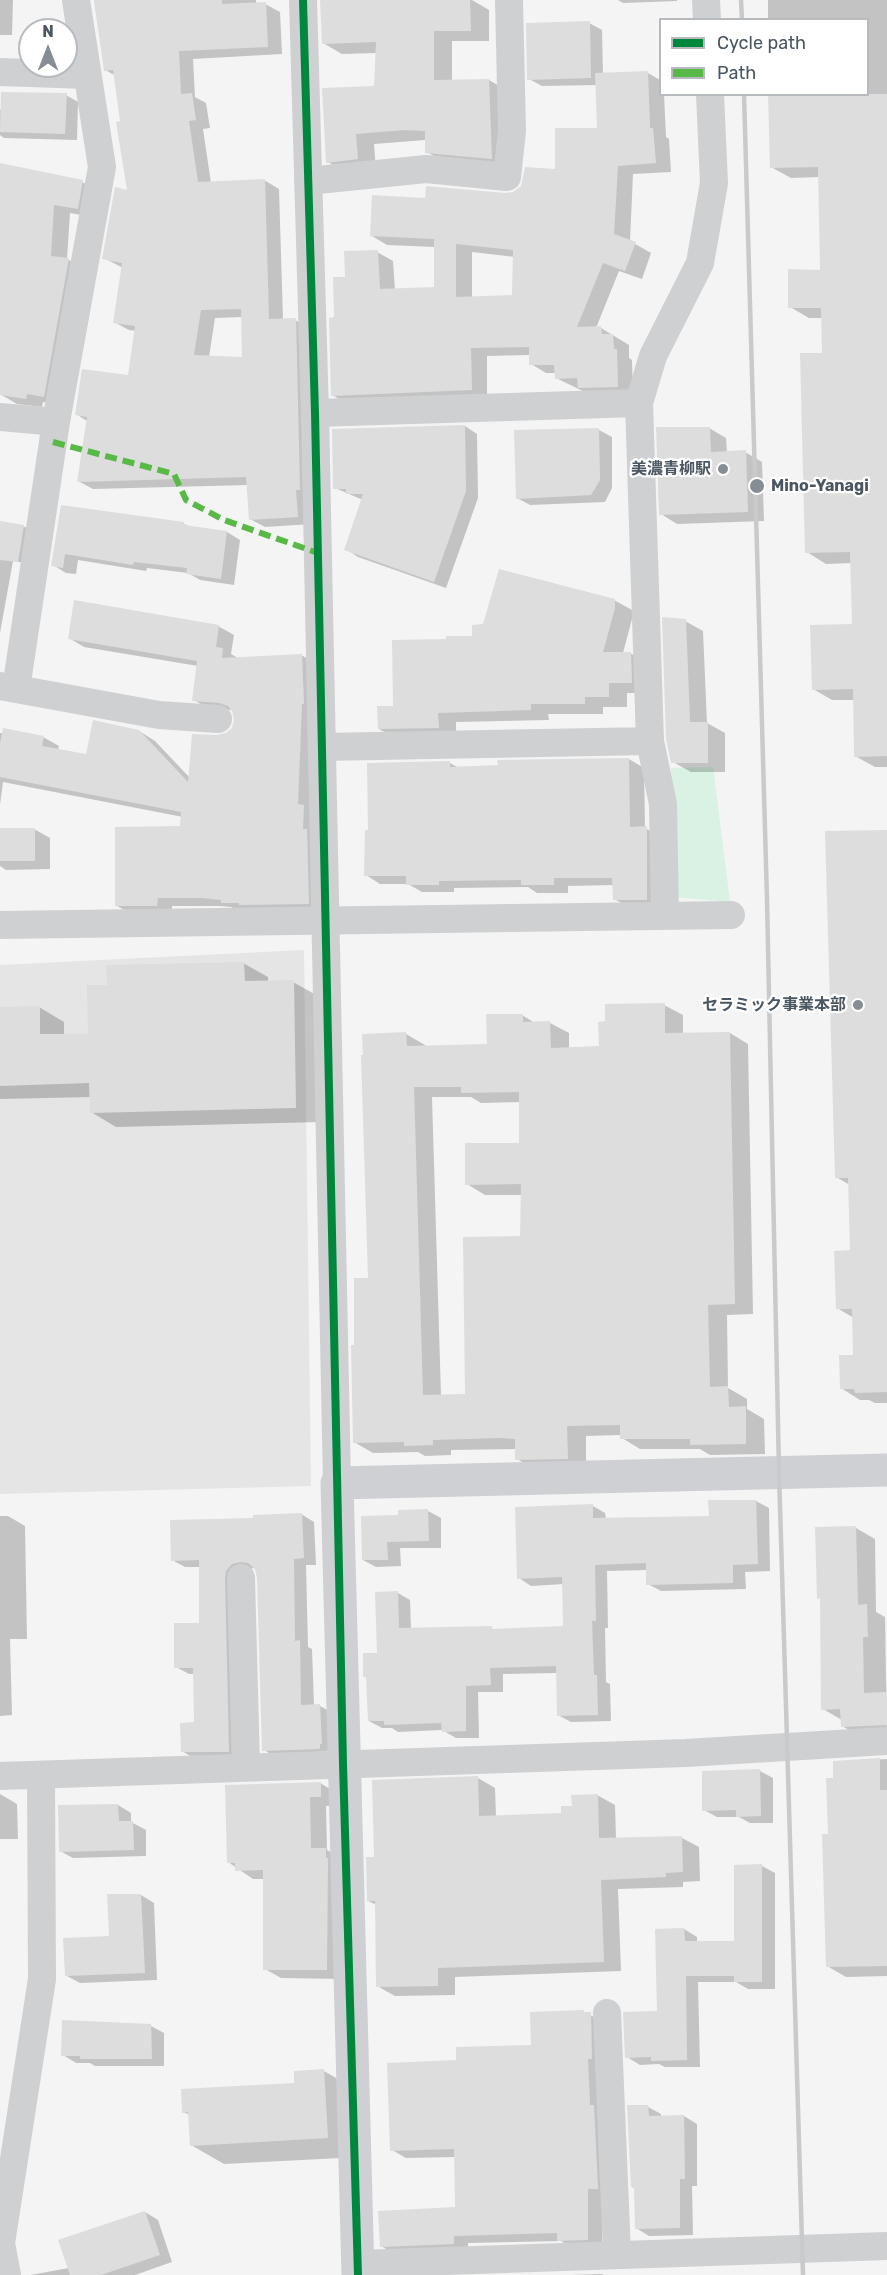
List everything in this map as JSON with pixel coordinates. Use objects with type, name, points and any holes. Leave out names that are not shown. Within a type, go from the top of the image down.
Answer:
[{"type":"street","points":[[76,0],[102,167],[8,688],[159,715],[218,719]]},
{"type":"street","points":[[303,0],[315,413],[343,1764],[358,2270],[617,2254],[887,2246]]},
{"type":"street","points":[[308,181],[426,169],[507,177],[512,131],[508,0]]},
{"type":"street","points":[[706,0],[707,18]]},
{"type":"street","points":[[0,72],[87,75]]},
{"type":"street","points":[[664,916],[663,804],[650,741],[639,403],[653,356],[700,263],[714,183],[710,96]]},
{"type":"street","points":[[315,413],[639,403]]},
{"type":"street","points":[[0,417],[56,422]]},
{"type":"street","points":[[322,747],[650,741]]},
{"type":"street","points":[[0,925],[731,915]]},
{"type":"street","points":[[337,1483],[887,1470]]},
{"type":"street","points":[[241,1578],[246,1767]]},
{"type":"street","points":[[0,1776],[687,1753],[887,1741]]},
{"type":"street","points":[[7,2275],[1,2243],[42,1979],[41,1775]]},
{"type":"street","points":[[607,2013],[617,2254]]},
{"type":"shaded area","points":[[304,950],[311,1486],[0,1494],[0,965]]},
{"type":"green space","points":[[713,767],[730,902],[673,897],[671,768]]},
{"type":"building","points":[[94,0],[222,0],[222,4],[266,2],[268,47],[179,51],[181,94],[192,93],[196,120],[189,121],[198,182],[265,179],[269,319],[296,318],[300,490],[296,490],[298,517],[249,520],[246,477],[77,482],[87,417],[75,415],[82,369],[128,375],[135,326],[113,323],[122,263],[102,259],[115,187],[127,190],[116,122],[120,121],[113,70],[104,71]],"holes":[[[241,309],[242,357],[194,355],[201,310]]]},
{"type":"building","points":[[320,0],[470,0],[471,31],[434,31],[434,80],[489,79],[492,159],[425,153],[425,131],[405,130],[356,134],[358,159],[326,163],[322,88],[374,86],[376,42],[322,44]]},
{"type":"building","points":[[590,21],[591,78],[527,80],[526,23]]},
{"type":"building","points":[[648,71],[650,128],[653,128],[656,163],[618,166],[614,234],[636,242],[625,271],[603,263],[577,327],[601,326],[602,334],[613,334],[614,349],[617,349],[618,387],[578,388],[577,378],[555,379],[554,365],[529,365],[529,347],[471,348],[472,390],[331,396],[329,318],[334,317],[333,277],[345,277],[344,251],[378,250],[380,289],[434,287],[434,239],[370,236],[372,195],[425,198],[426,186],[513,192],[521,186],[525,167],[555,169],[555,128],[597,128],[595,73]],"holes":[[[456,244],[513,250],[512,295],[456,297]]]},
{"type":"building","points":[[1,92],[67,93],[65,134],[0,132]]},
{"type":"building","points":[[887,94],[887,756],[854,757],[853,689],[812,690],[810,625],[852,624],[850,552],[805,553],[800,353],[822,353],[821,308],[788,308],[788,269],[820,270],[818,167],[770,168],[768,96]]},
{"type":"building","points":[[0,163],[83,180],[78,209],[54,205],[51,256],[69,258],[44,397],[27,394],[26,399],[0,395]]},
{"type":"building","points":[[465,425],[466,491],[434,582],[344,550],[363,494],[346,494],[346,489],[333,489],[332,429]]},
{"type":"building","points":[[656,427],[710,427],[711,452],[746,450],[748,512],[659,515]]},
{"type":"building","points":[[599,428],[600,480],[591,495],[516,499],[514,430]]},
{"type":"building","points":[[61,505],[184,522],[184,525],[227,531],[221,579],[186,574],[187,568],[134,562],[133,565],[65,554],[63,568],[51,566]]},
{"type":"building","points":[[0,521],[24,525],[18,562],[0,560]]},
{"type":"building","points":[[499,569],[615,599],[615,608],[603,652],[631,652],[632,683],[609,683],[609,697],[585,697],[585,704],[531,704],[531,710],[438,713],[439,728],[378,729],[377,706],[393,706],[392,640],[472,636],[472,625],[483,624]]},
{"type":"building","points":[[74,600],[219,625],[216,647],[223,648],[222,658],[302,654],[304,704],[302,704],[298,804],[304,805],[303,829],[307,829],[309,904],[239,905],[239,903],[221,903],[221,900],[203,898],[158,898],[157,906],[115,906],[115,827],[180,826],[181,812],[0,777],[0,744],[3,728],[44,736],[42,746],[86,754],[93,720],[139,730],[188,782],[192,734],[217,735],[226,733],[232,728],[234,720],[228,706],[192,701],[197,661],[68,639]]},
{"type":"building","points":[[662,617],[686,619],[690,722],[708,722],[708,763],[671,763],[666,739]]},
{"type":"building","points":[[629,758],[630,827],[647,826],[647,900],[613,900],[612,878],[554,878],[554,885],[521,885],[521,880],[439,881],[439,885],[406,885],[406,876],[364,876],[365,830],[368,830],[367,763],[450,761],[450,767],[498,765],[497,760]]},
{"type":"building","points":[[0,828],[35,828],[35,861],[0,861]]},
{"type":"building","name":"セラミック事業本部","points":[[887,830],[887,1392],[855,1393],[854,1389],[840,1389],[839,1355],[853,1355],[852,1309],[836,1309],[834,1251],[850,1250],[848,1178],[835,1178],[825,831]]},
{"type":"building","points":[[244,962],[245,981],[294,980],[296,1108],[90,1113],[89,1083],[0,1086],[0,1007],[40,1006],[40,1034],[88,1034],[87,985],[107,985],[106,965]]},
{"type":"building","points":[[665,1003],[665,1033],[730,1032],[735,1304],[708,1305],[710,1387],[728,1386],[729,1407],[746,1406],[746,1444],[690,1445],[690,1439],[620,1439],[620,1425],[567,1426],[568,1459],[515,1460],[515,1439],[433,1440],[433,1445],[404,1446],[404,1442],[353,1443],[351,1345],[354,1345],[354,1278],[368,1278],[362,1034],[406,1032],[407,1046],[487,1044],[486,1014],[523,1014],[523,1022],[550,1021],[551,1048],[599,1046],[598,1022],[605,1021],[605,1004]],"holes":[[[414,1087],[461,1087],[461,1093],[519,1092],[519,1143],[465,1143],[465,1185],[521,1184],[520,1236],[463,1237],[465,1394],[423,1395]]]},
{"type":"building","points":[[708,1500],[756,1500],[758,1564],[733,1565],[733,1583],[646,1585],[646,1563],[595,1565],[596,1621],[592,1621],[598,1715],[557,1716],[556,1666],[490,1668],[491,1685],[466,1686],[466,1731],[442,1732],[441,1723],[384,1725],[384,1721],[368,1721],[363,1653],[377,1653],[375,1592],[398,1591],[399,1628],[492,1626],[492,1629],[563,1626],[562,1577],[517,1579],[515,1507],[593,1504],[593,1518],[709,1516]]},
{"type":"building","points":[[428,1509],[429,1541],[387,1542],[388,1560],[362,1560],[361,1516],[398,1515],[398,1510]]},
{"type":"building","points":[[302,1513],[304,1558],[294,1559],[295,1641],[300,1640],[301,1705],[320,1704],[322,1744],[320,1744],[320,1749],[262,1751],[257,1578],[255,1569],[248,1563],[241,1562],[232,1564],[226,1571],[225,1578],[229,1752],[181,1752],[180,1723],[194,1722],[193,1668],[174,1668],[174,1623],[199,1623],[199,1560],[171,1561],[170,1520],[253,1518],[253,1515]]},
{"type":"building","points":[[856,1526],[858,1605],[867,1604],[868,1637],[863,1637],[864,1693],[887,1692],[887,1725],[841,1727],[840,1709],[821,1710],[820,1598],[817,1599],[815,1527]]},
{"type":"building","points":[[880,1758],[880,1790],[887,1790],[887,1966],[826,1967],[822,1834],[828,1834],[826,1778],[833,1778],[833,1761]]},
{"type":"building","points":[[760,1769],[761,1816],[736,1817],[736,1810],[702,1811],[702,1771]]},
{"type":"building","points":[[478,1776],[479,1816],[561,1813],[561,1806],[572,1806],[571,1795],[598,1794],[599,1838],[682,1836],[683,1872],[666,1873],[666,1877],[601,1880],[604,1962],[438,1968],[438,1986],[376,1987],[375,1901],[367,1901],[366,1857],[374,1857],[372,1780]]},
{"type":"building","points":[[321,1782],[321,1797],[310,1797],[311,1848],[326,1848],[326,1858],[328,1858],[327,1970],[263,1970],[263,1870],[235,1871],[235,1863],[227,1863],[225,1785]]},
{"type":"building","points":[[118,1804],[119,1821],[133,1821],[134,1850],[59,1852],[58,1805]]},
{"type":"building","points":[[762,1864],[762,1982],[734,1982],[734,1976],[686,1976],[687,2060],[651,2061],[651,2057],[625,2058],[623,2012],[657,2011],[655,1929],[684,1928],[685,1941],[734,1941],[734,1865]]},
{"type":"building","points":[[107,1894],[141,1894],[145,1973],[65,1976],[63,1938],[109,1936]]},
{"type":"building","points":[[584,2010],[584,2012],[591,2012],[592,2059],[588,2059],[590,2105],[594,2105],[598,2189],[588,2189],[588,2240],[557,2241],[557,2233],[454,2236],[454,2244],[380,2247],[378,2211],[455,2207],[454,2149],[390,2151],[387,2063],[456,2060],[456,2047],[531,2045],[530,2012]]},
{"type":"building","points":[[62,2020],[151,2024],[152,2059],[80,2059],[80,2056],[61,2056]]},
{"type":"building","points":[[324,2069],[328,2138],[190,2146],[188,2112],[182,2113],[181,2089],[294,2083],[294,2071]]},
{"type":"building","points":[[627,2105],[648,2105],[649,2116],[684,2115],[685,2179],[680,2179],[680,2228],[635,2229]]},
{"type":"building","points":[[145,2211],[160,2255],[101,2275],[70,2275],[58,2240]]},
{"type":"railway","points":[[741,0],[742,18]]},
{"type":"railway","points":[[744,96],[767,899],[779,1472],[803,2275]]},
{"type":"marked path","points":[[53,442],[174,474],[186,500],[224,520],[318,553]]},
{"type":"cycle path","points":[[303,0],[315,413],[343,1764],[358,2275]]},
{"type":"place","name":"美濃青柳駅","points":[[723,469]]},
{"type":"place","name":"Mino-Yanagi","points":[[757,486]]},
{"type":"place","name":"セラミック事業本部","points":[[858,1005]]}]
